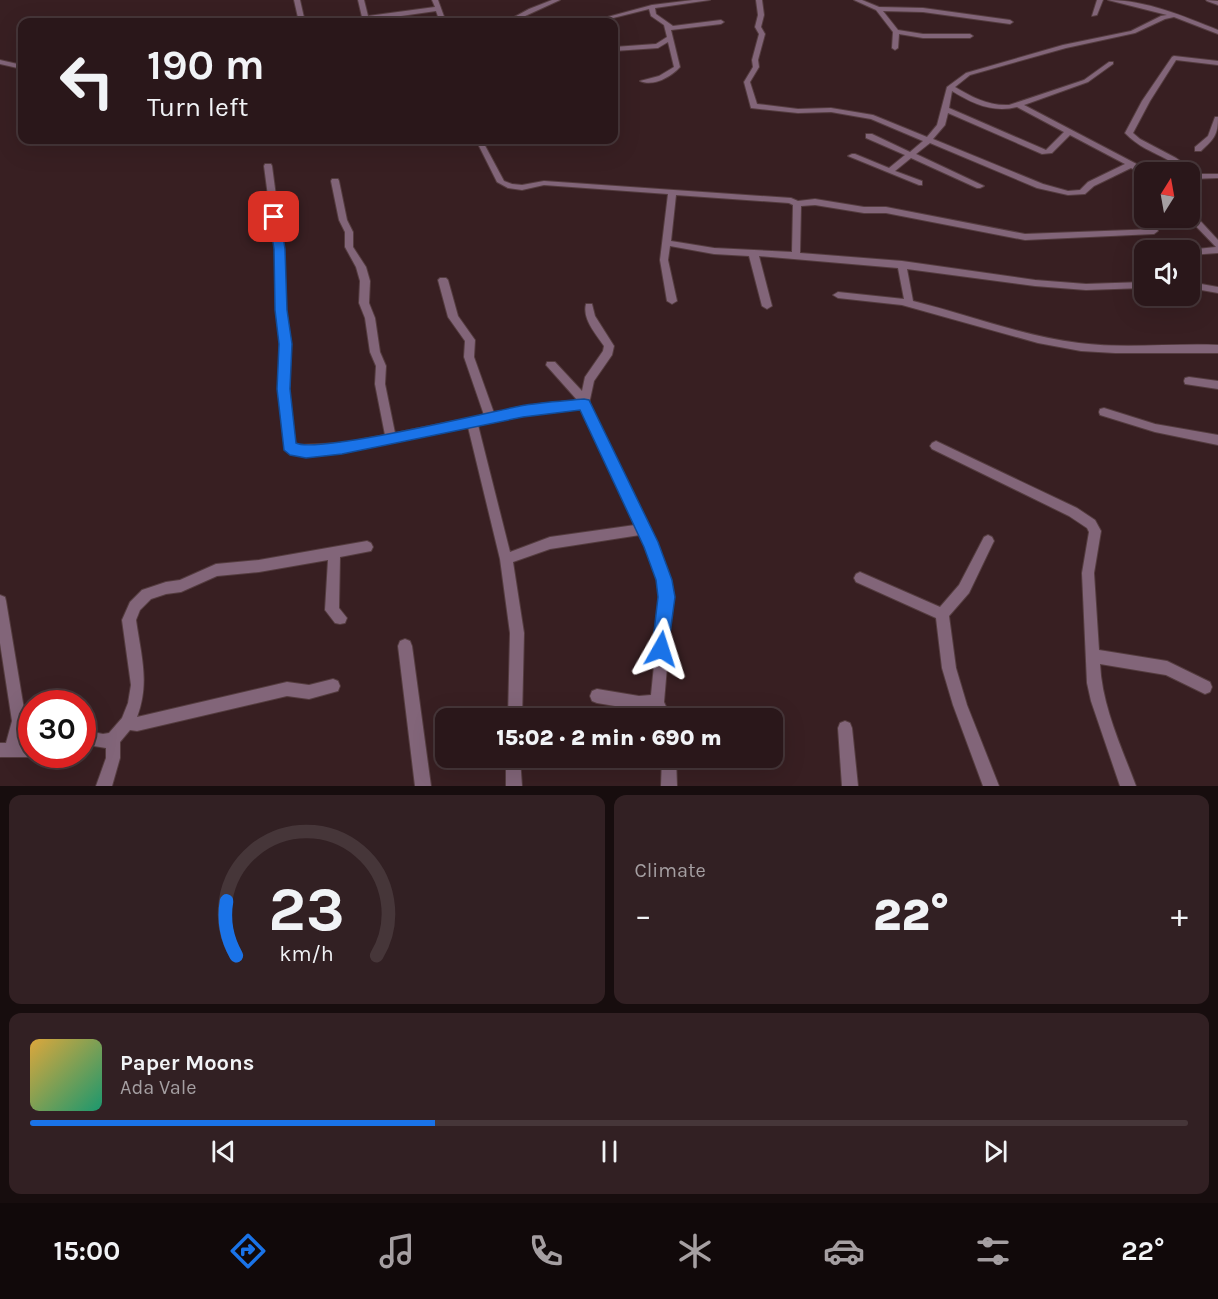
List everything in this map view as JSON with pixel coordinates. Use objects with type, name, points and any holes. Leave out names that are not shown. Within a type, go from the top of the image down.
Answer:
[{"type":"street","points":[[297,0],[301,18]]},
{"type":"street","points":[[361,0],[366,18]]},
{"type":"street","points":[[435,0],[436,9],[441,18]]},
{"type":"street","points":[[516,18],[557,0]]},
{"type":"street","points":[[608,18],[652,7],[707,0]]},
{"type":"street","points":[[759,0],[758,27],[761,39],[755,60],[756,67],[747,82],[754,106],[798,111],[831,110],[867,116],[1031,183],[1068,193],[1082,192],[1091,184],[1130,165]]},
{"type":"street","points":[[857,0],[868,2],[878,9],[896,32],[895,48]]},
{"type":"street","points":[[1094,15],[1100,0]]},
{"type":"street","points":[[1111,0],[1175,15],[1217,30]]},
{"type":"street","points":[[1209,0],[1218,3]]},
{"type":"street","points":[[652,7],[651,13],[667,26],[677,28],[721,22]]},
{"type":"street","points":[[373,18],[436,9]]},
{"type":"street","points":[[878,9],[923,10],[1010,22]]},
{"type":"street","points":[[891,170],[928,141],[942,122],[950,87],[968,75],[1065,46],[1133,32],[1163,17],[1175,15]]},
{"type":"street","points":[[643,81],[667,75],[677,67],[667,26]]},
{"type":"street","points":[[896,32],[923,36],[970,36]]},
{"type":"street","points":[[923,36],[931,39]]},
{"type":"street","points":[[618,49],[658,46],[671,37]]},
{"type":"street","points":[[1175,162],[1137,141],[1129,133],[1146,101],[1174,58],[1218,63]]},
{"type":"street","points":[[0,62],[18,66]]},
{"type":"street","points":[[950,87],[987,107],[1000,109],[1086,81],[1111,63]]},
{"type":"street","points":[[1018,105],[1134,167]]},
{"type":"street","points":[[945,109],[1045,152],[1049,152],[1068,133]]},
{"type":"street","points":[[1198,149],[1211,137],[1218,119]]},
{"type":"street","points":[[869,136],[980,186]]},
{"type":"street","points":[[481,144],[501,182],[506,186],[544,183],[779,199],[797,204],[815,202],[864,210],[886,210],[1025,237],[1154,231]]},
{"type":"street","points":[[852,156],[919,183]]},
{"type":"street","points":[[268,166],[279,249],[281,310],[286,344],[284,389],[289,446],[306,452],[342,448],[584,402]]},
{"type":"street","points":[[1200,177],[1218,176]]},
{"type":"street","points":[[335,181],[343,220],[349,232],[349,247],[361,267],[365,281],[364,303],[370,318],[375,352],[381,366],[380,384],[391,438]]},
{"type":"street","points":[[672,192],[665,273],[672,302]]},
{"type":"street","points":[[796,255],[797,204]]},
{"type":"street","points":[[1200,226],[1218,245]]},
{"type":"street","points":[[666,243],[714,251],[902,264],[1035,284],[1086,287],[1134,285]]},
{"type":"street","points":[[1200,251],[1218,250]]},
{"type":"street","points":[[753,252],[767,306]]},
{"type":"street","points":[[902,264],[909,303]]},
{"type":"street","points":[[443,280],[453,317],[470,340],[469,357],[491,418]]},
{"type":"street","points":[[1200,287],[1218,290]]},
{"type":"street","points":[[838,295],[909,303],[1038,339],[1082,347],[1119,350],[1132,347],[1182,346],[1218,349]]},
{"type":"street","points":[[584,402],[590,380],[608,352],[609,346],[590,316],[589,306]]},
{"type":"street","points":[[551,365],[584,402],[664,580],[667,597],[657,702],[660,708]]},
{"type":"street","points":[[1189,381],[1218,385]]},
{"type":"street","points":[[1104,412],[1155,428],[1218,440]]},
{"type":"street","points":[[472,422],[506,559],[517,633],[515,708]]},
{"type":"street","points":[[936,446],[1073,512],[1091,524],[1095,531],[1088,573],[1092,656],[1098,701],[1128,786]]},
{"type":"street","points":[[506,559],[550,543],[643,529]]},
{"type":"street","points":[[988,541],[964,589],[942,614],[949,668],[960,705],[991,786]]},
{"type":"street","points":[[96,740],[112,739],[127,723],[135,703],[138,686],[129,620],[135,606],[147,594],[181,586],[216,570],[367,548]]},
{"type":"street","points":[[334,554],[332,610],[340,618]]},
{"type":"street","points":[[861,578],[942,614]]},
{"type":"street","points":[[0,601],[19,721],[6,750]]},
{"type":"street","points":[[405,646],[423,786]]},
{"type":"street","points":[[1092,656],[1167,668],[1205,687]]},
{"type":"street","points":[[127,723],[137,724],[287,689],[309,692],[333,686]]},
{"type":"street","points":[[597,696],[639,703],[657,702]]},
{"type":"street","points":[[845,728],[850,786]]},
{"type":"street","points":[[104,786],[113,758],[112,739]]},
{"type":"street","points":[[513,768],[514,786]]},
{"type":"street","points":[[669,768],[669,786]]},
{"type":"route","points":[[274,217],[279,249],[281,310],[286,344],[284,389],[289,446],[306,452],[342,448],[523,411],[584,404],[652,547],[664,580],[667,597],[661,649]]}]
